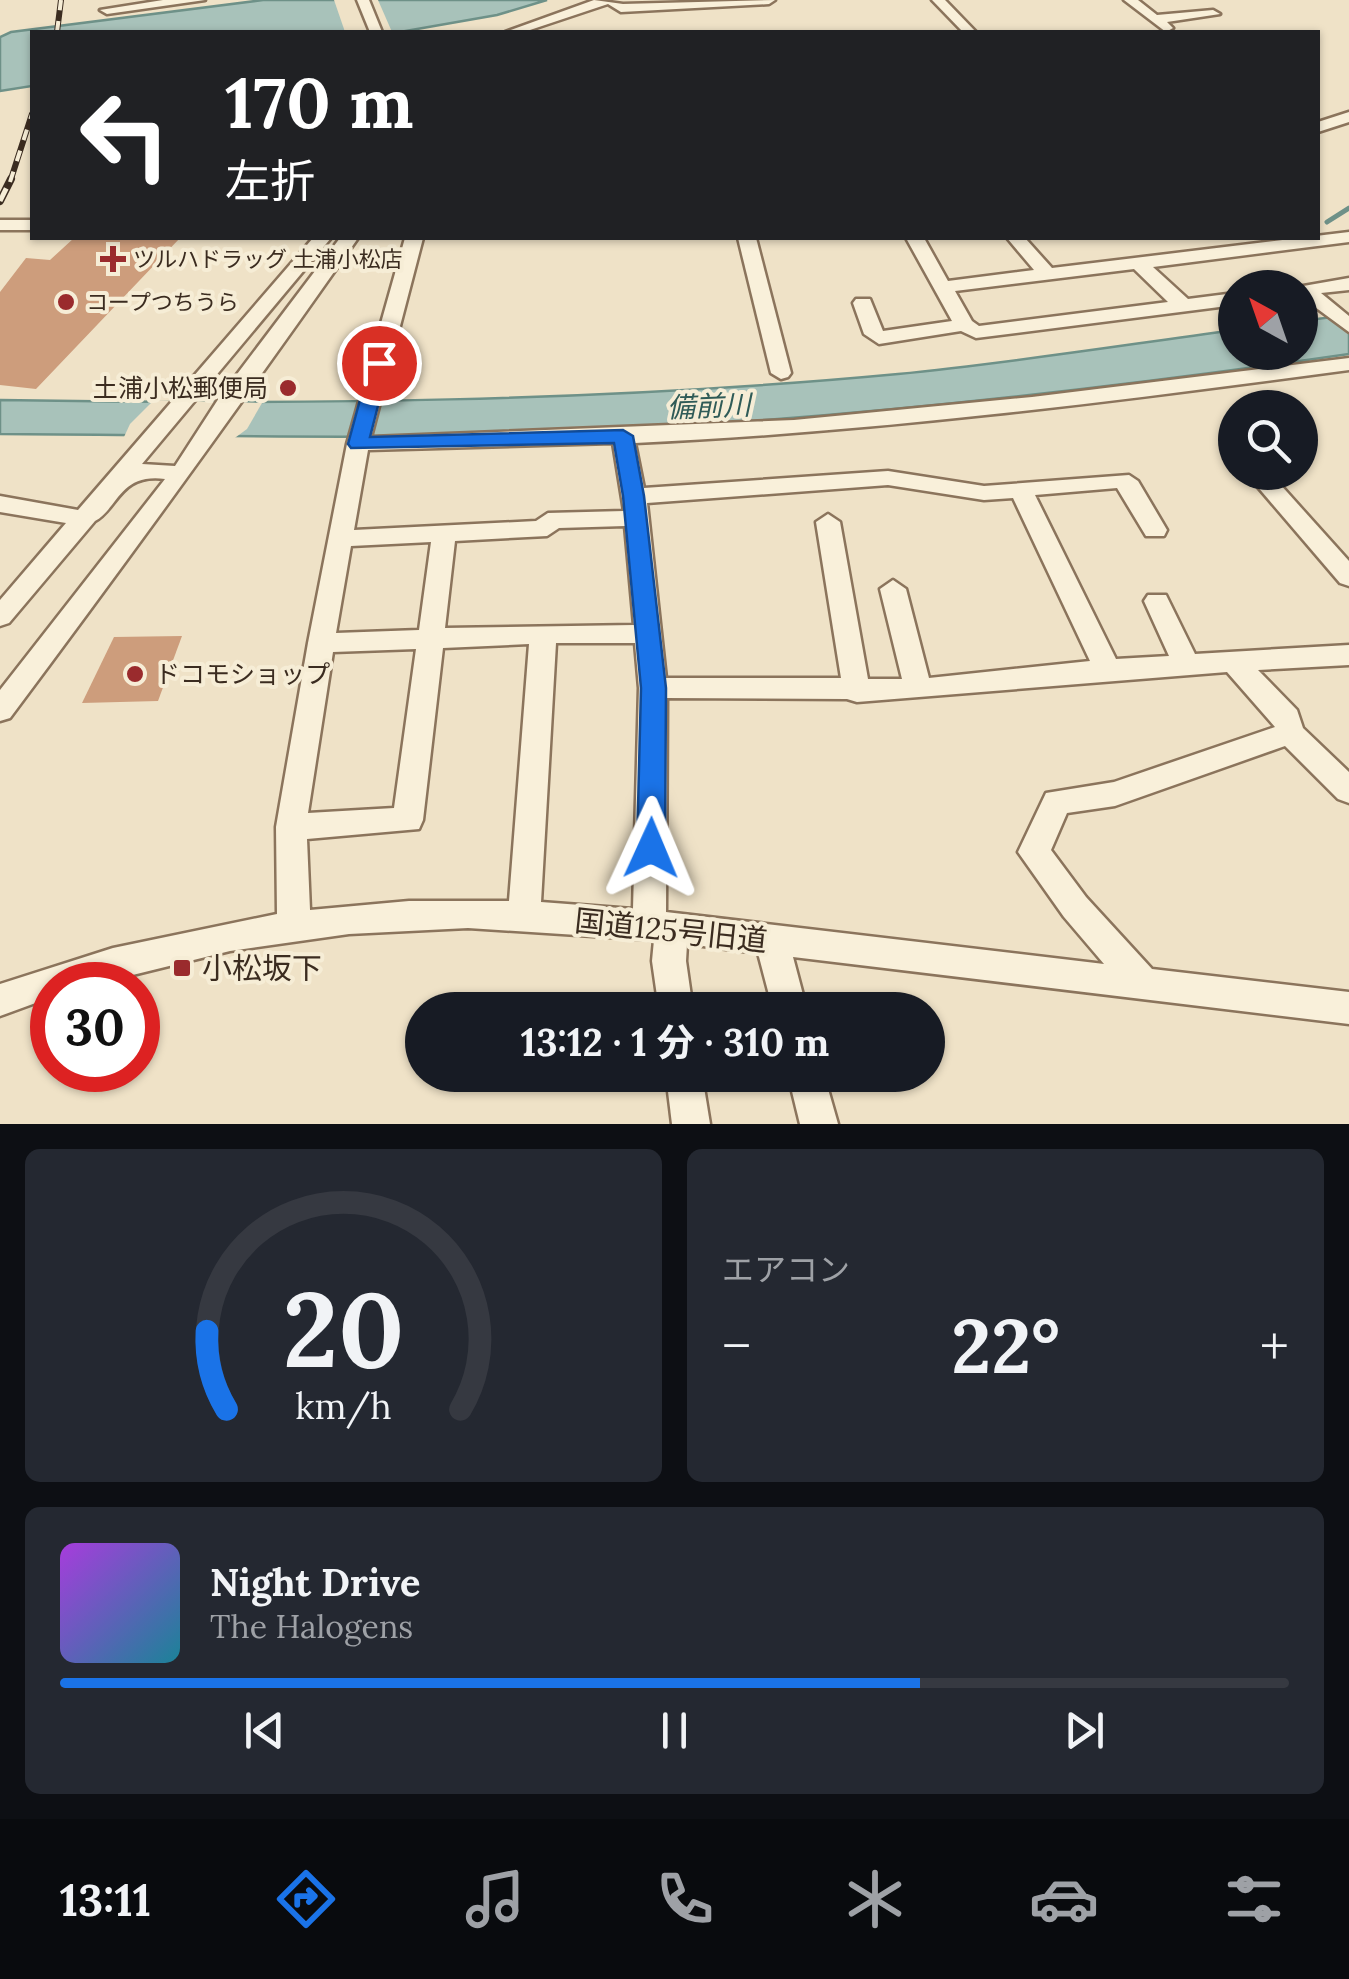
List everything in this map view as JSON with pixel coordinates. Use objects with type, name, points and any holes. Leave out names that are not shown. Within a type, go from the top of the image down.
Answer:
[{"type":"street","points":[[107,10],[199,0]]},
{"type":"street","points":[[348,0],[359,30]]},
{"type":"street","points":[[363,0],[375,30]]},
{"type":"street","points":[[520,30],[618,7],[769,0]]},
{"type":"street","points":[[938,0],[968,30]]},
{"type":"street","points":[[1130,0],[1169,30]]},
{"type":"street","points":[[541,30],[618,7]]},
{"type":"street","points":[[1156,19],[1213,14]]},
{"type":"street","points":[[1320,126],[1349,117]]},
{"type":"street","points":[[0,225],[30,225]]},
{"type":"street","points":[[1320,239],[1349,237]]},
{"type":"street","points":[[0,617],[80,518],[320,240]]},
{"type":"street","points":[[0,710],[181,474],[227,403],[348,240]]},
{"type":"street","points":[[294,928],[291,827],[321,642],[359,441],[413,240]]},
{"type":"street","points":[[748,240],[781,373]]},
{"type":"street","points":[[916,240],[964,326]]},
{"type":"street","points":[[1018,240],[1047,274]]},
{"type":"street","points":[[942,286],[1140,264],[1258,243],[1304,240]]},
{"type":"street","points":[[1140,264],[1183,305]]},
{"type":"street","points":[[1318,288],[1349,284]]},
{"type":"street","points":[[862,303],[879,338],[964,326],[976,332],[1218,301]]},
{"type":"street","points":[[1318,302],[1349,326]]},
{"type":"street","points":[[359,441],[623,436],[1050,403],[1349,364]]},
{"type":"street","points":[[623,436],[654,688],[661,928],[674,992]]},
{"type":"street","points":[[0,504],[80,518],[90,515],[133,472],[181,474]]},
{"type":"street","points":[[340,539],[547,528],[548,521],[634,507],[888,478],[984,493],[1120,480],[1130,486],[1155,530]]},
{"type":"street","points":[[1021,490],[1107,670]]},
{"type":"street","points":[[1272,490],[1349,577]]},
{"type":"street","points":[[828,522],[858,692]]},
{"type":"street","points":[[291,827],[408,820],[444,534]]},
{"type":"street","points":[[893,589],[918,689]]},
{"type":"street","points":[[0,687],[45,626],[84,599]]},
{"type":"street","points":[[1157,601],[1186,664]]},
{"type":"street","points":[[524,916],[544,634]]},
{"type":"street","points":[[321,642],[649,634]]},
{"type":"street","points":[[654,688],[858,692],[1232,660],[1349,655]]},
{"type":"street","points":[[1232,660],[1286,718],[1290,733],[1349,791]]},
{"type":"street","points":[[1146,986],[1075,907],[1034,852],[1056,802],[1115,794],[1290,733]]},
{"type":"street","name":"国道125号旧道","points":[[0,1000],[114,964],[294,928],[396,916],[524,916],[661,928],[1349,1008]]},
{"type":"street","points":[[772,941],[785,992]]},
{"type":"street","points":[[686,1092],[691,1124]]},
{"type":"street","points":[[810,1092],[818,1124]]},
{"type":"water","points":[[263,0],[547,0],[497,15],[411,30],[30,30],[30,86],[0,91],[0,37],[11,32]]},
{"type":"water","points":[[1349,315],[1349,354],[1318,358],[1318,319]]},
{"type":"water","name":"備前川","points":[[1218,332],[1218,370],[1229,370],[880,410],[597,431],[298,437],[0,434],[0,400],[225,402],[562,396],[786,383],[1025,359]]},
{"type":"pier","points":[[334,0],[378,0],[391,30],[344,30]]},
{"type":"pier","points":[[154,400],[262,403],[247,429],[232,440],[124,437],[130,424]]},
{"type":"building","points":[[72,240],[178,240],[36,389],[0,385],[0,292],[26,258],[50,260]]},
{"type":"building","points":[[182,636],[158,701],[82,703],[114,637]]},
{"type":"waterway","points":[[1327,222],[1349,208]]},
{"type":"railway","points":[[57,30],[61,0]]},
{"type":"railway","points":[[11,179],[30,120]]},
{"type":"railway","points":[[0,201],[11,179]]},
{"type":"place","name":"ツルハドラッグ 土浦小松店","points":[[113,259]]},
{"type":"place","name":"コープつちうら","points":[[66,302]]},
{"type":"place","name":"土浦小松郵便局","points":[[288,388]]},
{"type":"place","name":"ドコモショップ","points":[[135,674]]},
{"type":"place","name":"小松坂下","points":[[182,968]]},
{"type":"route","points":[[379,363],[358,444],[623,436],[634,496],[654,688],[651,848]]}]
